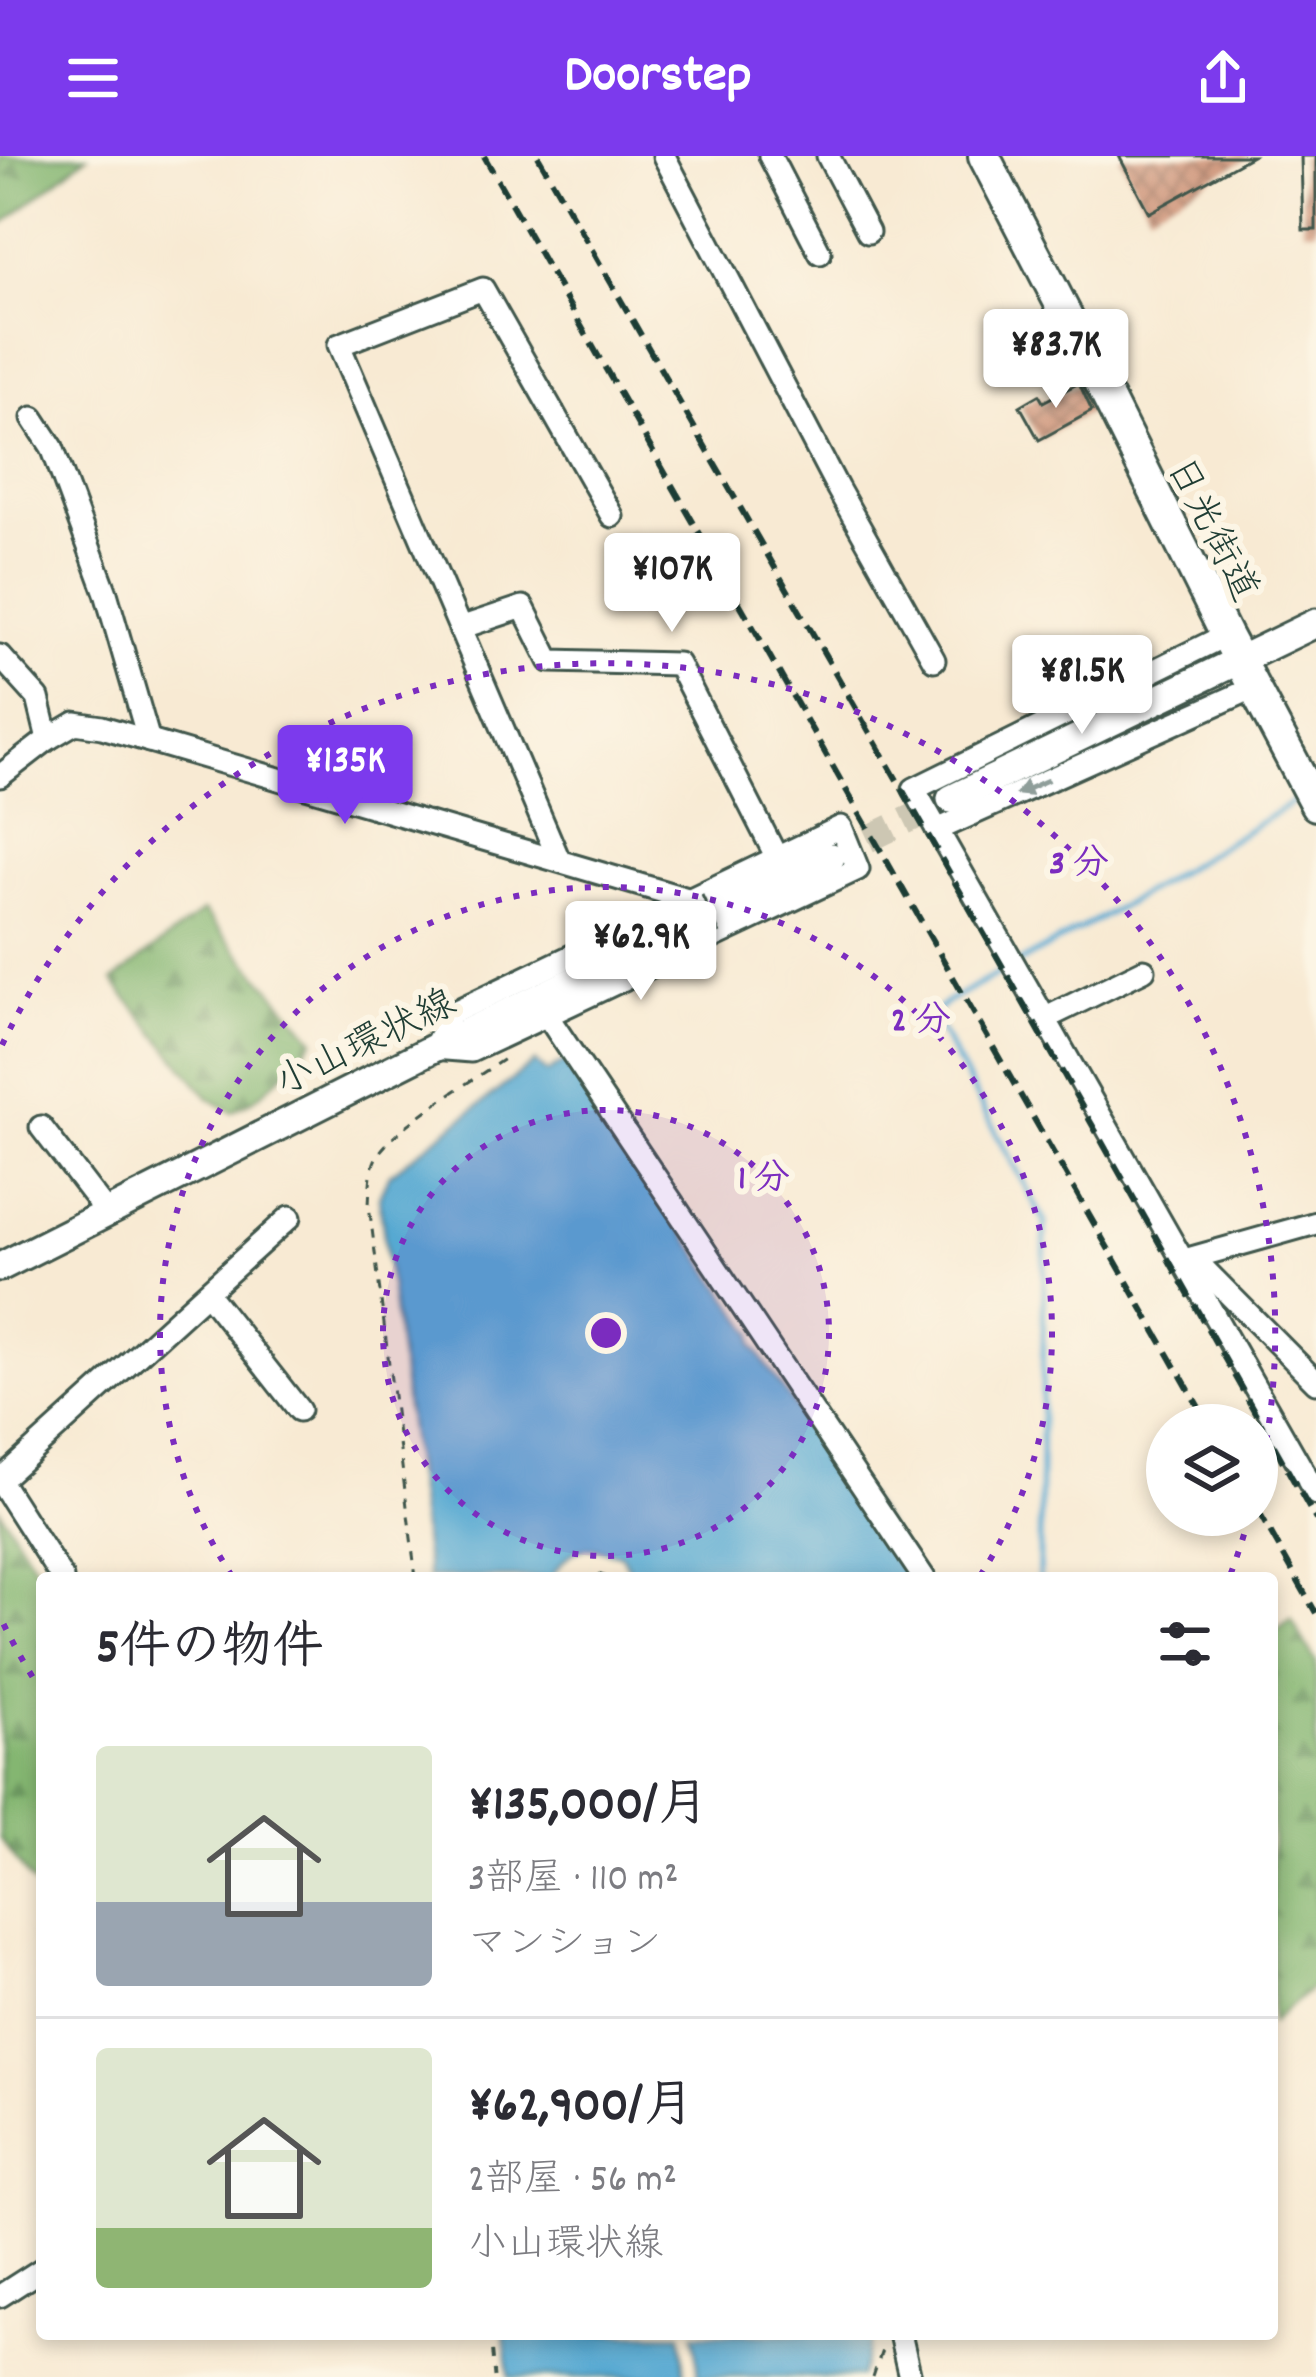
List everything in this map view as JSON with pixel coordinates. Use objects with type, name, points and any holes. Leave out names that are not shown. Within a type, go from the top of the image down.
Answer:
[{"type":"highway","name":"日光街道","points":[[984,156],[1316,805]]},
{"type":"main road","points":[[951,799],[1316,623]]},
{"type":"main road","name":"小山環状線","points":[[0,1267],[434,1048],[830,857]]},
{"type":"street","points":[[664,156],[838,489],[934,660]]},
{"type":"street","points":[[770,156],[820,253]]},
{"type":"street","points":[[828,156],[868,232]]},
{"type":"street","points":[[559,860],[339,345],[483,289],[612,516]]},
{"type":"street","points":[[33,418],[52,447],[106,592],[149,741]]},
{"type":"street","points":[[460,628],[523,608],[550,661],[678,664],[777,858]]},
{"type":"street","points":[[0,656],[38,698],[48,739]]},
{"type":"street","points":[[1239,661],[914,789],[1316,1494]]},
{"type":"street","points":[[937,830],[1239,661]]},
{"type":"street","points":[[0,776],[75,724],[102,728],[691,900],[709,939]]},
{"type":"street","points":[[841,827],[858,869],[471,1051],[434,1048],[450,1014],[777,858],[841,827]]},
{"type":"street","points":[[1046,1018],[1144,970]]},
{"type":"street","points":[[548,1017],[920,1572]]},
{"type":"street","points":[[41,1126],[107,1213]]},
{"type":"street","points":[[58,1572],[0,1481],[290,1216]]},
{"type":"street","points":[[1184,1260],[1316,1223]]},
{"type":"street","points":[[1184,1260],[1201,1266],[1316,1382]]},
{"type":"street","points":[[206,1292],[299,1410]]},
{"type":"street","points":[[0,2296],[36,2273]]},
{"type":"street","points":[[901,2340],[910,2377]]},
{"type":"path","points":[[415,1572],[369,1205],[370,1180],[376,1158],[404,1130],[503,1060]]},
{"type":"path","points":[[491,2340],[494,2377]]},
{"type":"path","points":[[873,2377],[886,2340]]},
{"type":"green space","points":[[0,156],[87,156],[0,226]]},
{"type":"green space","points":[[203,911],[314,1039],[266,1089],[232,1112],[209,1098],[113,981]]},
{"type":"green space","points":[[0,1510],[38,1572],[36,1888],[0,1838]]},
{"type":"green space","points":[[1291,1619],[1316,1663],[1316,1984],[1278,2017],[1278,1630]]},
{"type":"water","points":[[565,1061],[753,1333],[753,1345],[816,1438],[831,1445],[919,1572],[631,1572],[621,1555],[588,1548],[573,1553],[555,1572],[427,1572],[379,1197],[389,1175],[535,1062],[547,1073]]},
{"type":"water","points":[[505,2340],[682,2340],[685,2377],[509,2377]]},
{"type":"water","points":[[695,2340],[871,2340],[860,2377],[698,2377]]},
{"type":"building","points":[[1119,156],[1252,156],[1149,213]]},
{"type":"building","points":[[1301,156],[1316,156],[1316,230],[1303,230]]},
{"type":"building","points":[[1079,383],[1092,411],[1039,440],[1020,406],[1039,395],[1043,402]]},
{"type":"waterway","points":[[1039,1572],[1045,1222],[932,1015],[1302,797]]},
{"type":"tunnel","points":[[831,857],[951,799]]},
{"type":"railway","points":[[484,156],[1197,1404]]},
{"type":"railway","points":[[538,156],[1316,1520]]},
{"type":"railway","points":[[1272,1536],[1316,1613]]}]
